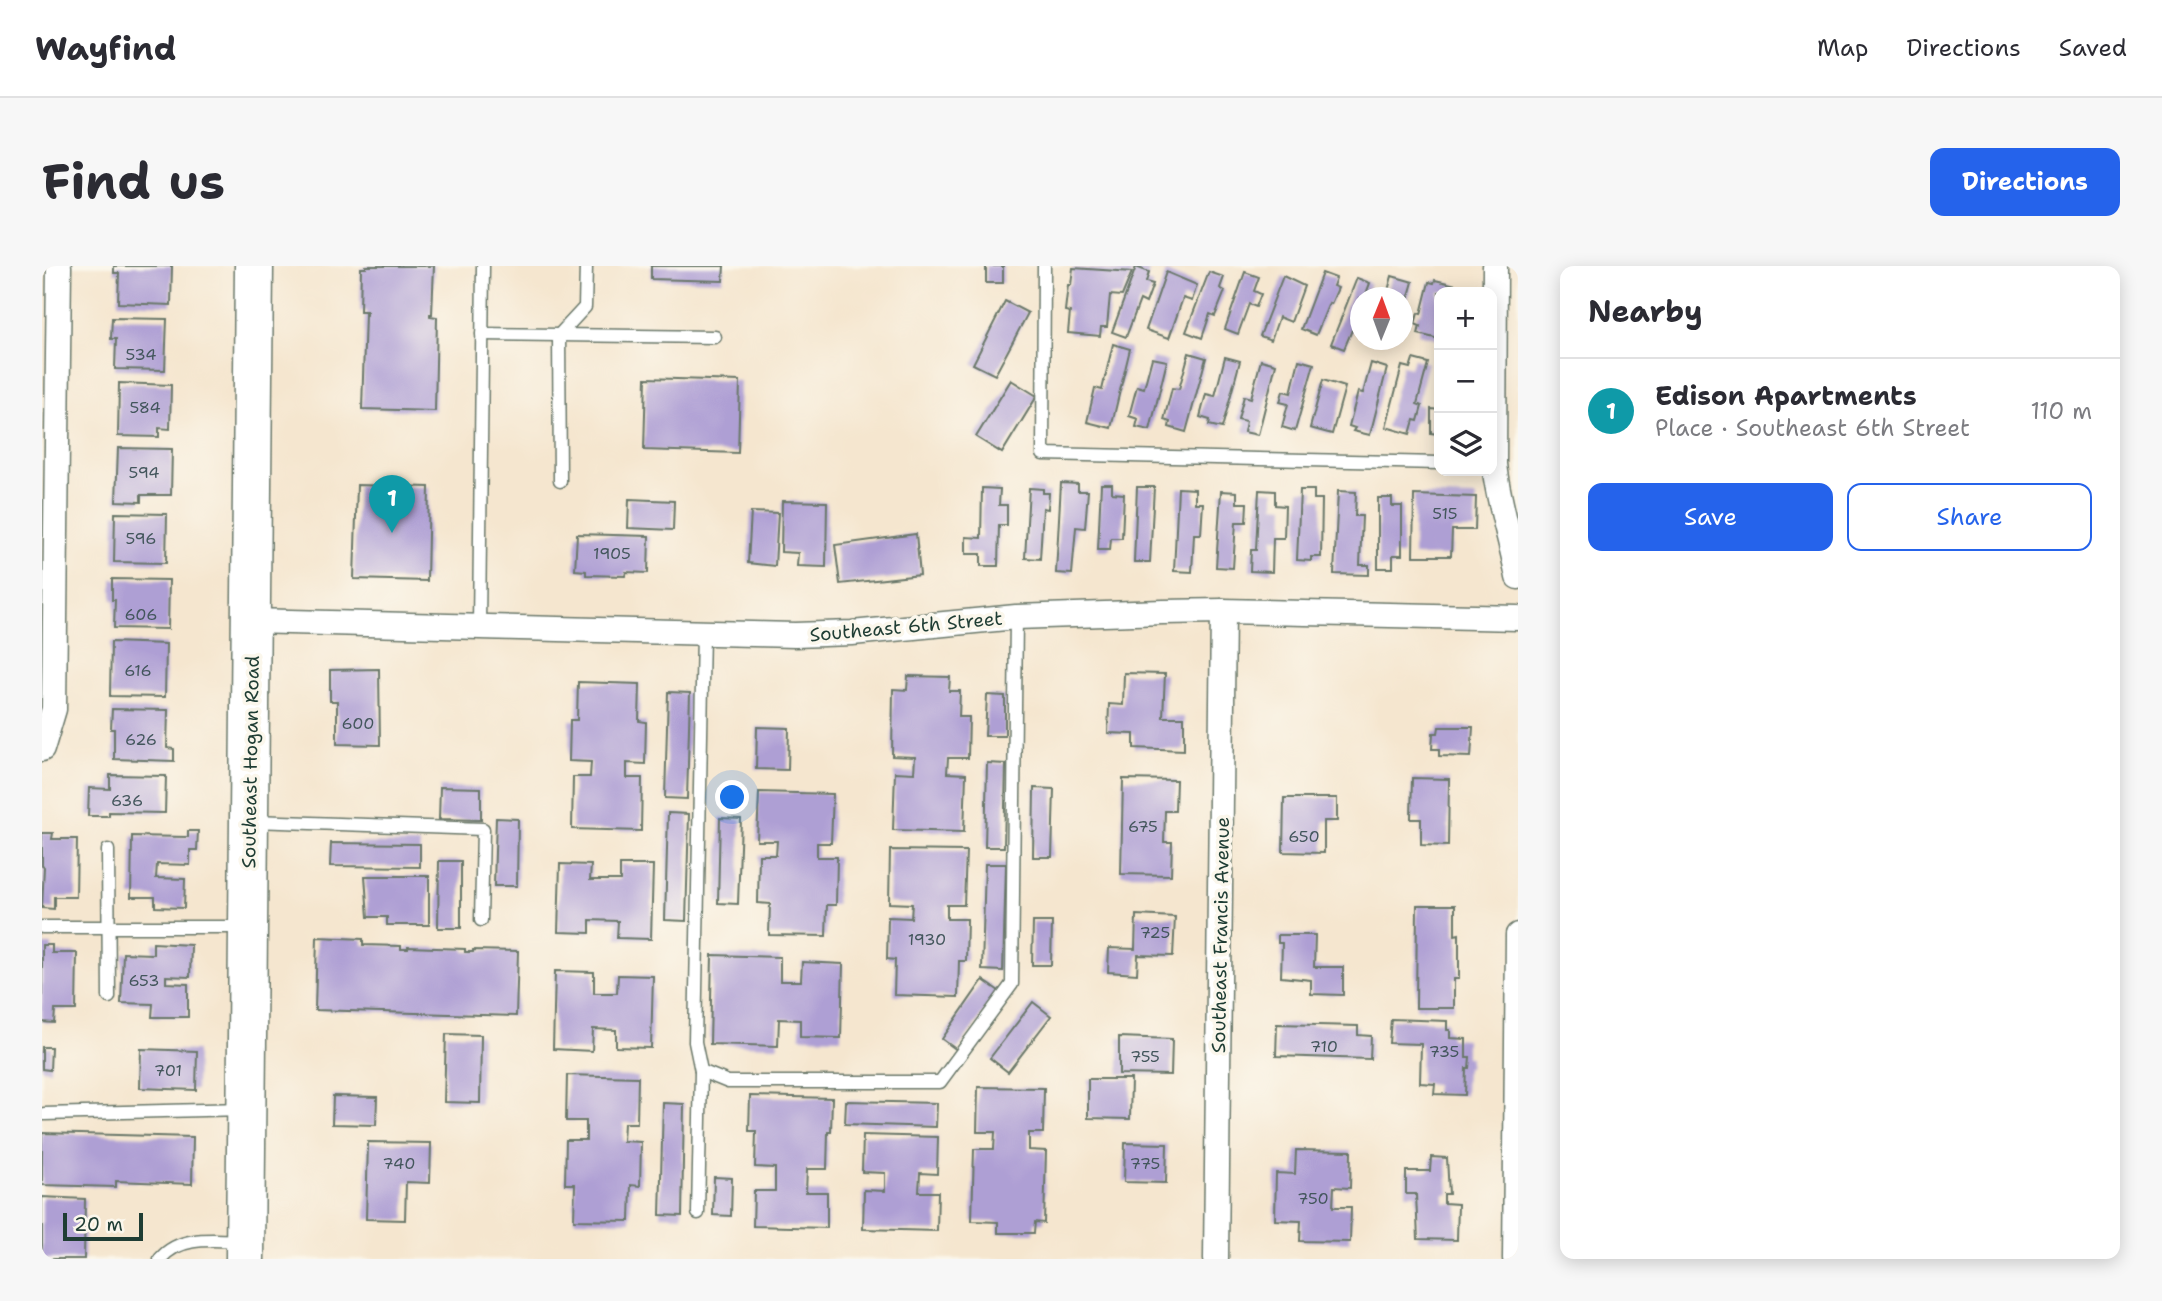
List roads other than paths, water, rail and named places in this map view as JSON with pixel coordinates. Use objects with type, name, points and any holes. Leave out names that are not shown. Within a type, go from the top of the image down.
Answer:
[{"type":"main road","name":"Southeast Hogan Road","points":[[245,1250],[254,266]]},
{"type":"street","points":[[42,749],[54,709],[49,510],[59,266]]},
{"type":"street","points":[[1493,413],[1494,266]]},
{"type":"street","points":[[1495,476],[1517,565]]},
{"type":"street","name":"Southeast 6th Street","points":[[251,621],[703,633],[852,634],[1016,617],[1223,611],[1518,618]]},
{"type":"street","name":"Southeast Francis Avenue","points":[[1216,1259],[1223,611]]},
{"type":"street","points":[[1516,1259],[1518,935]]},
{"type":"lane","points":[[480,627],[483,266]]},
{"type":"lane","points":[[560,481],[559,335],[584,307],[586,266]]},
{"type":"lane","points":[[1044,266],[1042,454],[1434,463]]},
{"type":"lane","points":[[482,334],[715,337]]},
{"type":"lane","points":[[701,1070],[728,1082],[940,1082],[1012,984],[1016,617]]},
{"type":"lane","points":[[698,1213],[701,1070],[695,1041],[703,633]]},
{"type":"lane","points":[[249,821],[483,829],[481,920]]},
{"type":"lane","points":[[108,850],[109,997]]},
{"type":"lane","points":[[42,927],[248,928]]},
{"type":"lane","points":[[44,1114],[246,1109]]},
{"type":"lane","points":[[160,1259],[176,1246],[191,1241],[245,1250]]},
{"type":"place","name":"Edison Apartments","points":[[392,533]]}]
